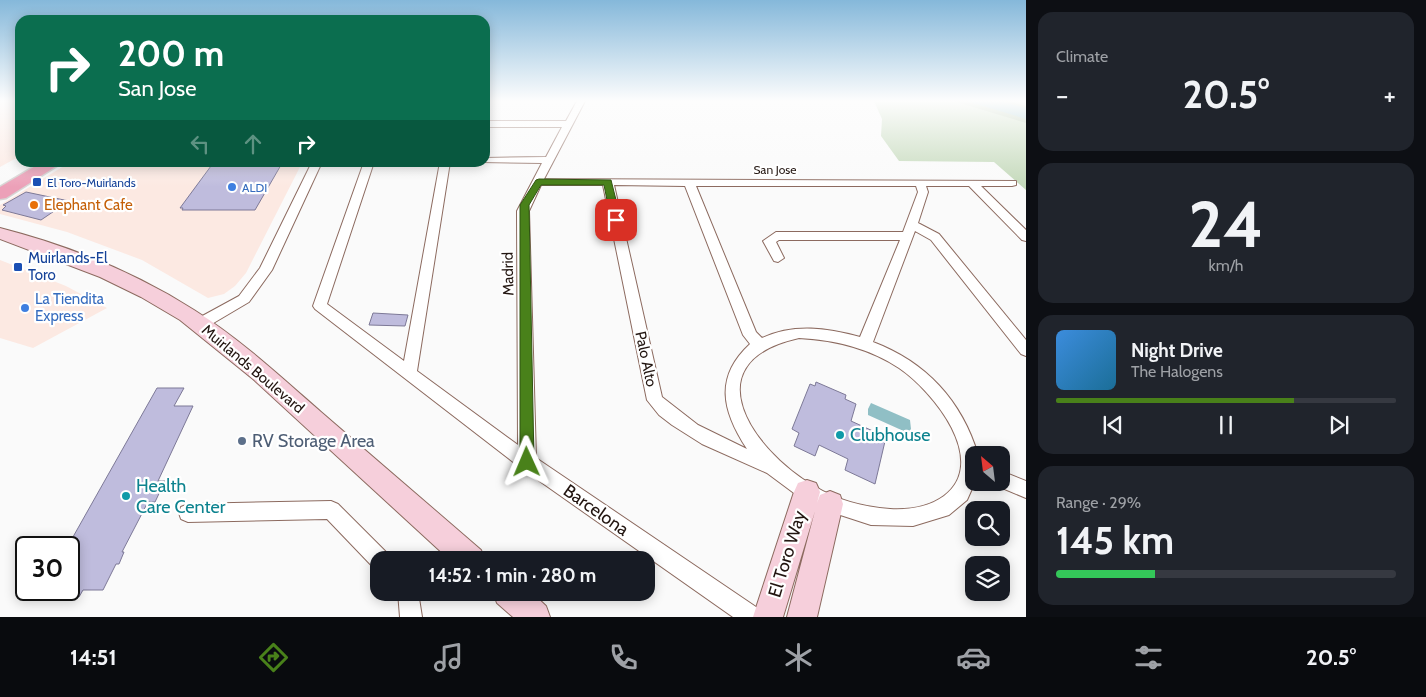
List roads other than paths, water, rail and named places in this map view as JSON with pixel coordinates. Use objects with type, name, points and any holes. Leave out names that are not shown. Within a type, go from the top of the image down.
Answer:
[{"type":"main road","points":[[0,178],[19,167]]},
{"type":"main road","points":[[0,194],[46,167]]},
{"type":"main road","name":"Muirlands Boulevard","points":[[0,233],[29,242],[124,281],[167,302],[200,324],[261,373],[461,551]]},
{"type":"main road","name":"El Toro Way","points":[[768,617],[819,498]]},
{"type":"main road","name":"El Toro Way","points":[[802,617],[819,498]]},
{"type":"main road","points":[[518,601],[535,617]]},
{"type":"street","name":"Madrid","points":[[527,462],[524,211],[525,205],[566,130]]},
{"type":"street","points":[[490,160],[550,160]]},
{"type":"street","points":[[200,324],[244,299],[266,270],[315,167]]},
{"type":"street","name":"Barcelona","points":[[367,167],[320,301],[320,306],[527,462],[751,617]]},
{"type":"street","points":[[410,374],[443,167]]},
{"type":"street","name":"San Jose","points":[[539,182],[1012,183]]},
{"type":"street","name":"Palo Alto","points":[[608,182],[655,400],[674,418],[736,453],[774,467]]},
{"type":"street","points":[[689,182],[750,335],[759,344]]},
{"type":"street","points":[[865,344],[923,192],[920,183]]},
{"type":"street","points":[[972,183],[1026,237]]},
{"type":"street","points":[[778,258],[769,241],[776,236],[910,230],[935,237],[1026,350]]},
{"type":"street","points":[[965,485],[958,496],[944,507],[926,515],[905,518],[881,517],[856,512],[819,498],[774,467],[748,438],[740,423],[732,394],[736,370],[746,355],[759,344],[771,338],[799,333],[831,335],[865,344],[892,357],[917,374],[940,394],[957,417],[969,446]]},
{"type":"street","points":[[1010,484],[1026,490]]},
{"type":"street","points":[[188,513],[331,510],[371,551]]},
{"type":"street","points":[[409,601],[411,617]]},
{"type":"water","points":[[871,403],[910,420],[911,429],[908,433],[868,415]]},
{"type":"place","name":"El Toro-Muirlands","points":[[37,182]]},
{"type":"place","name":"ALDI","points":[[232,187]]},
{"type":"place","name":"Elephant Cafe","points":[[34,205]]},
{"type":"place","name":"Muirlands-El Toro","points":[[18,267]]},
{"type":"place","name":"La Tiendita Express","points":[[25,308]]},
{"type":"place","name":"Clubhouse","points":[[840,435]]},
{"type":"place","name":"RV Storage Area","points":[[242,441]]},
{"type":"place","name":"Health Care Center","points":[[126,496]]}]
